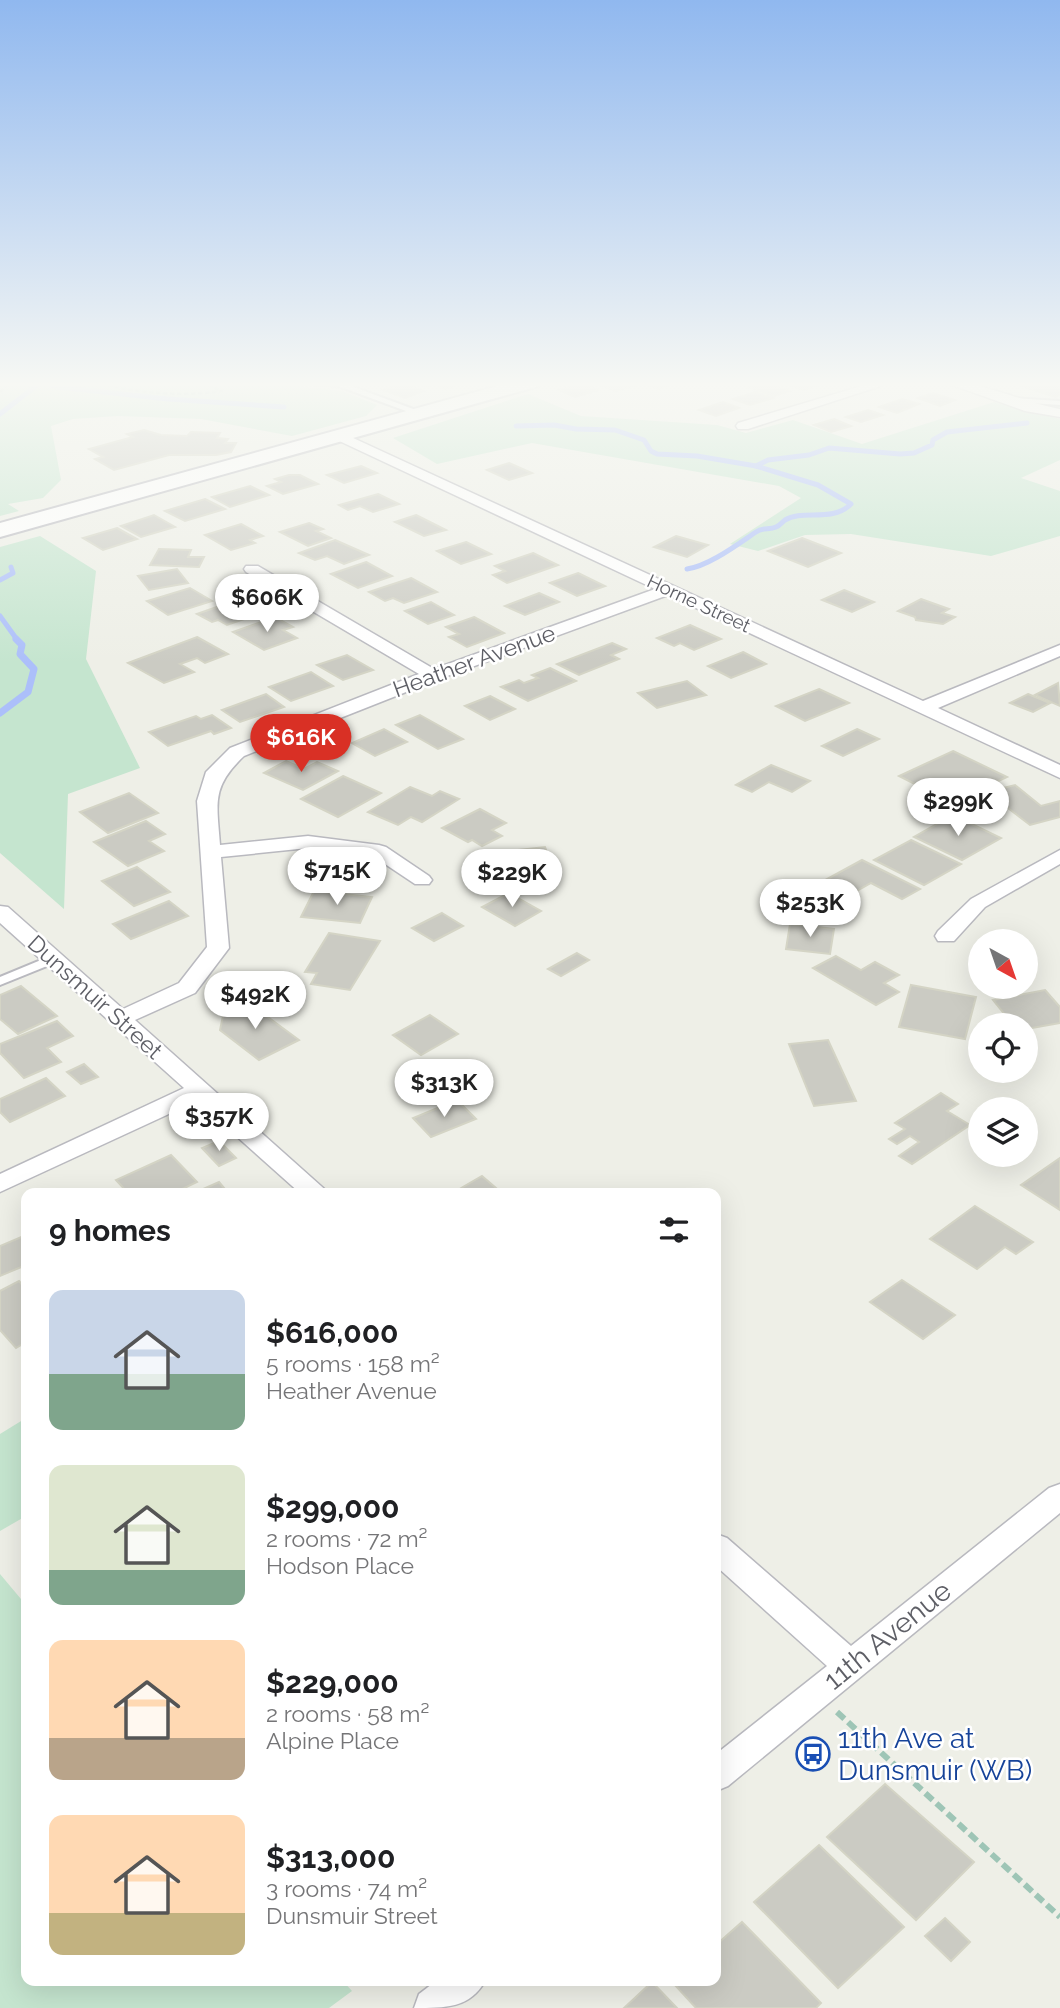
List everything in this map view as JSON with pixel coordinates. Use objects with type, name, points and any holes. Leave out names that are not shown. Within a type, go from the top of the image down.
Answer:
[{"type":"street","points":[[0,530],[195,476]]},
{"type":"street","name":"Horne Street","points":[[424,476],[1060,772]]},
{"type":"street","points":[[252,569],[433,676]]},
{"type":"street","name":"Heather Avenue","points":[[119,1019],[187,988],[218,948],[207,801],[216,772],[237,752],[670,589]]},
{"type":"street","points":[[922,708],[1060,650]]},
{"type":"street","points":[[212,852],[308,842],[379,851],[422,880]]},
{"type":"street","points":[[946,936],[978,903],[1060,856]]},
{"type":"street","name":"Dunsmuir Street","points":[[0,912],[310,1188]]},
{"type":"street","points":[[0,1184],[200,1090]]},
{"type":"street","name":"11th Avenue","points":[[721,1771],[1060,1496]]},
{"type":"street","points":[[721,1551],[849,1665]]},
{"type":"street","points":[[433,2008],[460,1986]]},
{"type":"lane","points":[[0,981],[53,960]]},
{"type":"path","points":[[815,1693],[1060,1917]]},
{"type":"green space","points":[[0,476],[60,476],[61,480],[43,498],[8,504],[19,511],[0,516]]},
{"type":"green space","points":[[720,476],[1026,476],[1021,478],[1060,491],[1060,536],[991,556],[851,534],[805,535],[758,551],[730,544],[801,498],[779,486]]},
{"type":"green space","points":[[40,536],[96,571],[86,659],[140,768],[68,794],[64,909],[0,853],[0,547]]},
{"type":"green space","points":[[21,1421],[21,1519],[0,1531],[0,1434]]},
{"type":"green space","points":[[0,1574],[21,1599],[21,1986],[348,1986],[352,1991],[329,2008],[0,2008]]},
{"type":"building","points":[[301,476],[318,484],[283,494],[267,486],[281,482],[275,479]]},
{"type":"building","points":[[329,476],[368,476],[344,483]]},
{"type":"building","points":[[500,476],[523,476],[509,480]]},
{"type":"building","points":[[250,486],[269,495],[230,507],[212,497]]},
{"type":"building","points":[[378,494],[399,504],[373,512],[360,506],[348,510],[339,505]]},
{"type":"building","points":[[205,499],[225,509],[185,521],[165,511]]},
{"type":"building","points":[[154,515],[175,527],[141,537],[121,526]]},
{"type":"building","points":[[416,515],[446,530],[424,536],[395,522]]},
{"type":"building","points":[[309,523],[323,529],[316,531],[331,538],[308,546],[280,532]]},
{"type":"building","points":[[241,524],[263,536],[250,540],[255,543],[231,550],[205,535]]},
{"type":"building","points":[[117,528],[137,539],[103,550],[83,538]]},
{"type":"building","points":[[676,536],[708,545],[687,557],[654,547]]},
{"type":"building","points":[[802,538],[841,553],[808,567],[768,551]]},
{"type":"building","points":[[335,540],[369,555],[344,564],[327,556],[315,560],[299,553]]},
{"type":"building","points":[[466,542],[491,554],[461,564],[437,551]]},
{"type":"building","points":[[159,549],[191,550],[188,557],[204,557],[199,567],[150,565]]},
{"type":"building","points":[[533,553],[558,565],[507,583],[493,575],[505,571],[495,566]]},
{"type":"building","points":[[366,562],[392,576],[358,588],[331,574]]},
{"type":"building","points":[[177,569],[188,583],[149,590],[138,576]]},
{"type":"building","points":[[578,573],[605,586],[577,596],[550,583]]},
{"type":"building","points":[[411,578],[437,592],[404,603],[393,598],[385,601],[369,592]]},
{"type":"building","points":[[190,588],[212,601],[168,615],[147,601]]},
{"type":"building","points":[[844,590],[874,602],[852,612],[822,600]]},
{"type":"building","points":[[539,593],[559,602],[525,615],[505,606]]},
{"type":"building","points":[[242,598],[257,606],[250,609],[259,614],[227,625],[218,620],[212,622],[197,614]]},
{"type":"building","points":[[921,599],[949,609],[942,613],[955,617],[943,624],[916,620],[915,617],[898,611]]},
{"type":"building","points":[[431,602],[454,615],[428,624],[405,611]]},
{"type":"building","points":[[275,617],[293,627],[283,630],[297,638],[264,650],[233,632]]},
{"type":"building","points":[[474,617],[504,633],[467,647],[449,637],[459,634],[446,627]]},
{"type":"building","points":[[690,625],[721,639],[694,650],[680,643],[674,646],[657,638]]},
{"type":"building","points":[[197,637],[228,654],[205,663],[197,658],[180,664],[194,672],[164,683],[128,663]]},
{"type":"building","points":[[612,643],[626,649],[611,655],[619,659],[579,675],[557,664]]},
{"type":"building","points":[[743,652],[766,664],[731,678],[708,666]]},
{"type":"building","points":[[347,655],[373,670],[343,680],[317,665]]},
{"type":"building","points":[[550,668],[576,681],[528,701],[501,687],[519,680],[524,683],[538,678],[532,675]]},
{"type":"building","points":[[311,672],[333,686],[291,701],[269,687]]},
{"type":"building","points":[[687,681],[706,695],[657,708],[638,693]]},
{"type":"building","points":[[1058,683],[1060,706],[1035,695]]},
{"type":"building","points":[[819,689],[849,703],[805,721],[776,706]]},
{"type":"building","points":[[266,694],[284,707],[240,722],[222,710]]},
{"type":"building","points":[[1028,694],[1050,703],[1033,712],[1010,703]]},
{"type":"building","points":[[490,696],[515,709],[490,720],[465,706]]},
{"type":"building","points":[[212,715],[231,728],[214,734],[211,731],[168,746],[149,732],[196,716],[201,719]]},
{"type":"building","points":[[420,715],[463,739],[438,749],[396,725]]},
{"type":"building","points":[[384,729],[407,742],[375,756],[352,743]]},
{"type":"building","points":[[857,729],[879,739],[843,756],[822,746]]},
{"type":"building","points":[[953,751],[1007,777],[952,803],[899,776]]},
{"type":"building","points":[[286,761],[304,769],[317,762],[338,771],[303,790],[264,773]]},
{"type":"building","points":[[771,765],[810,781],[792,792],[769,782],[752,792],[736,785]]},
{"type":"building","points":[[343,776],[381,793],[338,817],[301,799]]},
{"type":"building","points":[[1015,785],[1041,806],[1060,801],[1060,817],[1030,825],[987,792]]},
{"type":"building","points":[[410,787],[432,796],[440,791],[459,799],[422,822],[411,817],[398,825],[368,812]]},
{"type":"building","points":[[129,793],[158,813],[108,833],[80,812]]},
{"type":"building","points":[[480,809],[506,823],[492,830],[502,836],[482,846],[442,828]]},
{"type":"building","points":[[953,815],[1001,838],[962,860],[914,837]]},
{"type":"building","points":[[146,821],[165,834],[149,841],[164,851],[128,866],[94,842]]},
{"type":"building","points":[[911,840],[961,864],[924,885],[874,860]]},
{"type":"building","points":[[545,847],[554,870],[526,873],[517,850]]},
{"type":"building","points":[[862,860],[920,889],[902,899],[871,883],[853,893],[827,879]]},
{"type":"building","points":[[137,867],[170,892],[134,906],[102,881]]},
{"type":"building","points":[[314,891],[372,897],[360,923],[301,917]]},
{"type":"building","points":[[509,893],[541,911],[515,926],[482,907]]},
{"type":"building","points":[[169,901],[188,916],[131,939],[113,924]]},
{"type":"building","points":[[779,904],[840,908],[840,923],[778,919]]},
{"type":"building","points":[[442,913],[463,926],[434,941],[412,928]]},
{"type":"building","points":[[790,924],[834,929],[830,954],[786,949]]},
{"type":"building","points":[[329,933],[380,941],[350,990],[311,984],[317,973],[305,972]]},
{"type":"building","points":[[577,953],[589,960],[561,976],[548,969]]},
{"type":"building","points":[[836,956],[861,970],[875,962],[899,975],[884,983],[899,992],[876,1005],[813,968]]},
{"type":"building","points":[[911,985],[975,999],[972,1013],[968,1013],[965,1039],[899,1027]]},
{"type":"building","points":[[21,986],[57,1016],[18,1034],[0,1019],[0,995]]},
{"type":"building","points":[[1045,990],[1060,1007],[1060,1023],[1038,1027],[1038,1013],[1004,1013],[993,1000],[1038,999],[1038,991]]},
{"type":"building","points":[[246,1001],[299,1040],[259,1060],[220,1030],[224,1011]]},
{"type":"building","points":[[430,1015],[458,1034],[421,1055],[393,1035]]},
{"type":"building","points":[[57,1021],[73,1036],[47,1048],[61,1062],[24,1078],[0,1053],[0,1044]]},
{"type":"building","points":[[828,1040],[856,1101],[814,1106],[789,1044]]},
{"type":"building","points":[[84,1064],[98,1077],[81,1084],[67,1072]]},
{"type":"building","points":[[46,1078],[65,1096],[10,1122],[0,1112],[0,1099]]},
{"type":"building","points":[[941,1093],[958,1104],[947,1111],[968,1126],[912,1164],[899,1156],[919,1142],[910,1136],[897,1144],[889,1139],[905,1129],[895,1123]]},
{"type":"building","points":[[457,1100],[476,1119],[431,1137],[413,1118]]},
{"type":"building","points":[[219,1141],[236,1158],[219,1166],[202,1148]]},
{"type":"building","points":[[171,1155],[197,1182],[184,1188],[123,1188],[116,1180]]},
{"type":"building","points":[[1060,1158],[1060,1210],[1021,1185]]},
{"type":"building","points":[[482,1176],[496,1188],[461,1188]]},
{"type":"building","points":[[219,1182],[224,1188],[206,1188]]},
{"type":"building","points":[[975,1206],[1033,1242],[1016,1254],[1005,1247],[977,1269],[930,1239]]},
{"type":"building","points":[[21,1237],[21,1267],[0,1276],[0,1246]]},
{"type":"building","points":[[902,1280],[955,1315],[923,1339],[870,1302]]},
{"type":"building","points":[[19,1281],[21,1283],[21,1345],[16,1348],[0,1330],[0,1291]]},
{"type":"building","points":[[885,1784],[974,1862],[916,1920],[827,1837]]},
{"type":"building","points":[[819,1845],[904,1927],[838,1988],[754,1902]]},
{"type":"building","points":[[945,1918],[970,1942],[951,1961],[925,1936]]},
{"type":"building","points":[[742,1922],[821,2003],[816,2008],[696,2008],[676,1986],[721,1986],[721,1941]]},
{"type":"building","points":[[648,1986],[656,1986],[677,2008],[624,2008]]},
{"type":"waterway","points":[[687,569],[714,559],[759,530],[777,526],[792,517],[835,513],[851,504],[818,485],[788,476]]},
{"type":"waterway","points":[[0,580],[13,573],[11,567]]},
{"type":"waterway","points":[[0,616],[18,641]]},
{"type":"waterway","points":[[0,713],[28,692],[34,669],[20,654],[22,645],[18,641]]},
{"type":"place","name":"11th Ave at Dunsmuir (WB)","points":[[813,1754]]}]
